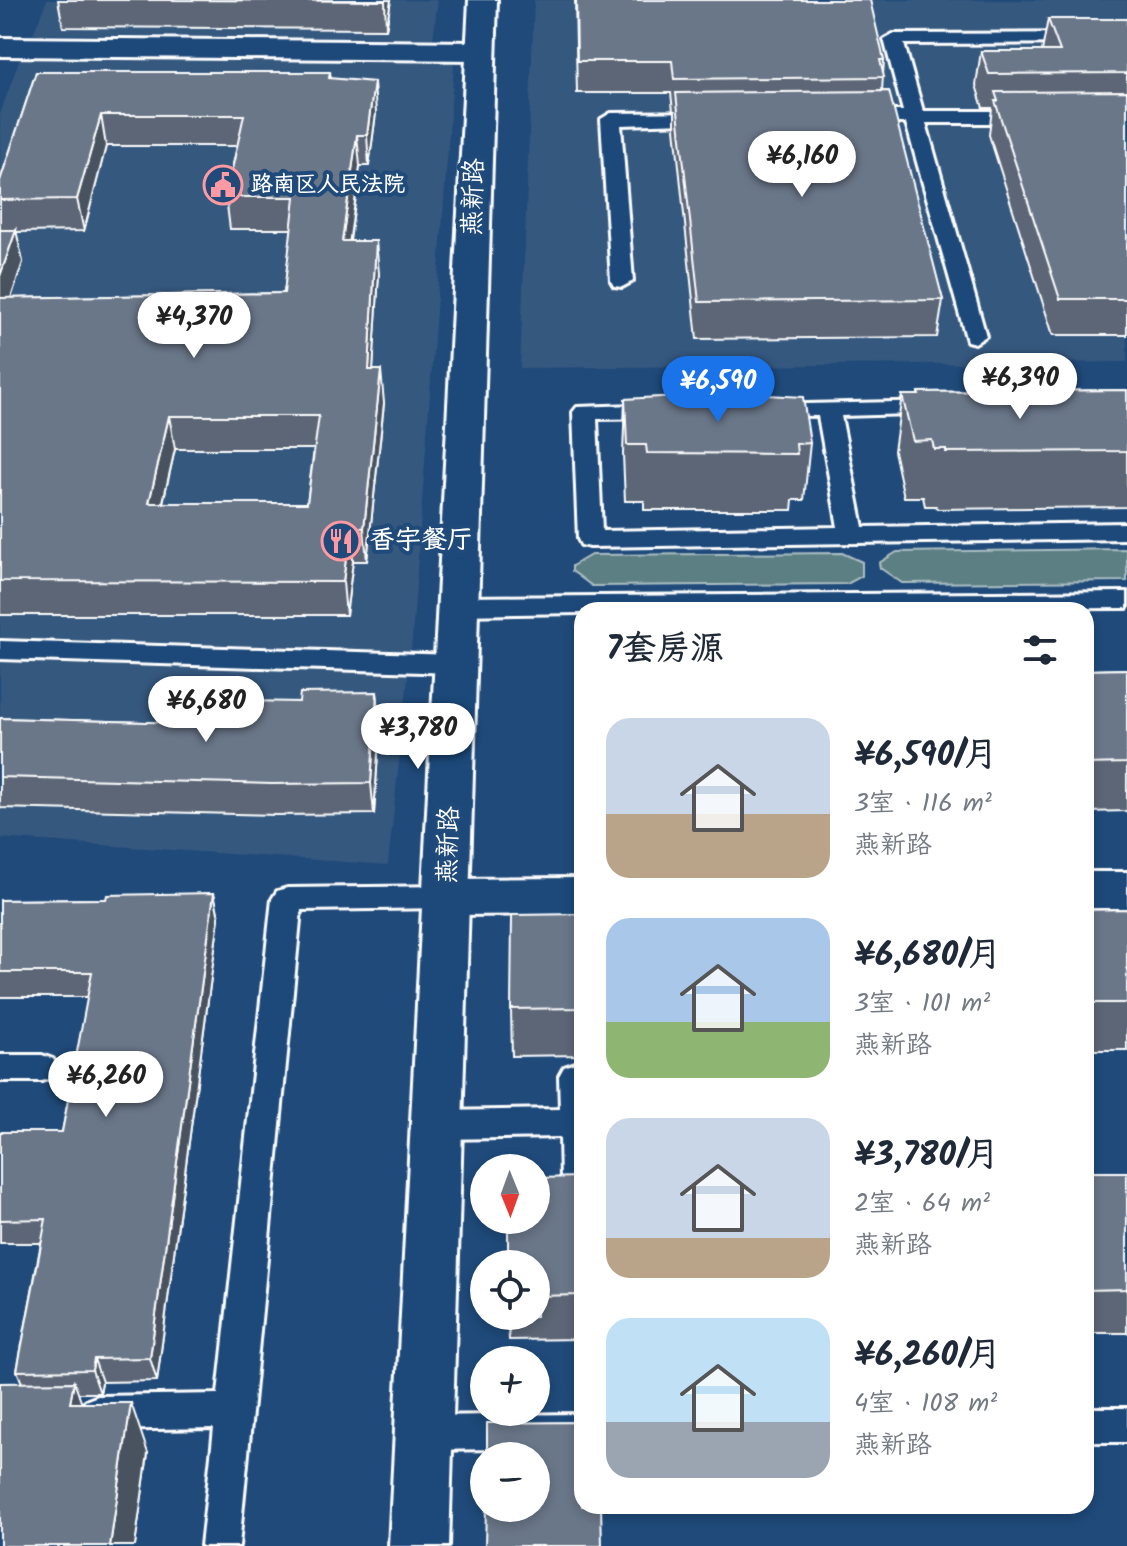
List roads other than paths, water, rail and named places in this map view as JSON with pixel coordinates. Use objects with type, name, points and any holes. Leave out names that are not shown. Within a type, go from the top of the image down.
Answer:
[{"type":"street","name":"燕新路","points":[[419,1546],[483,0]]},
{"type":"street","points":[[0,47],[480,51]]},
{"type":"street","points":[[1094,890],[1127,890]]},
{"type":"street","points":[[448,897],[574,896]]},
{"type":"lane","points":[[975,336],[893,39],[1127,38]]},
{"type":"lane","points":[[835,118],[1051,117]]},
{"type":"lane","points":[[622,281],[611,119],[739,118]]},
{"type":"lane","points":[[752,410],[970,408]]},
{"type":"lane","points":[[828,409],[852,535]]},
{"type":"lane","points":[[691,410],[585,412],[590,539],[1127,531]]},
{"type":"lane","points":[[1047,602],[1127,600]]},
{"type":"lane","points":[[458,606],[574,606]]},
{"type":"lane","points":[[0,650],[455,664]]},
{"type":"lane","points":[[220,1546],[287,899],[448,897]]},
{"type":"lane","points":[[0,1068],[42,1068]]},
{"type":"lane","points":[[437,1125],[574,1123]]},
{"type":"lane","points":[[62,1414],[234,1411]]},
{"type":"lane","points":[[1094,1425],[1127,1425]]},
{"type":"lane","points":[[424,1433],[574,1431]]},
{"type":"place","name":"路南区人民法院","points":[[223,185]]},
{"type":"place","name":"香宇餐厅","points":[[341,541]]}]
